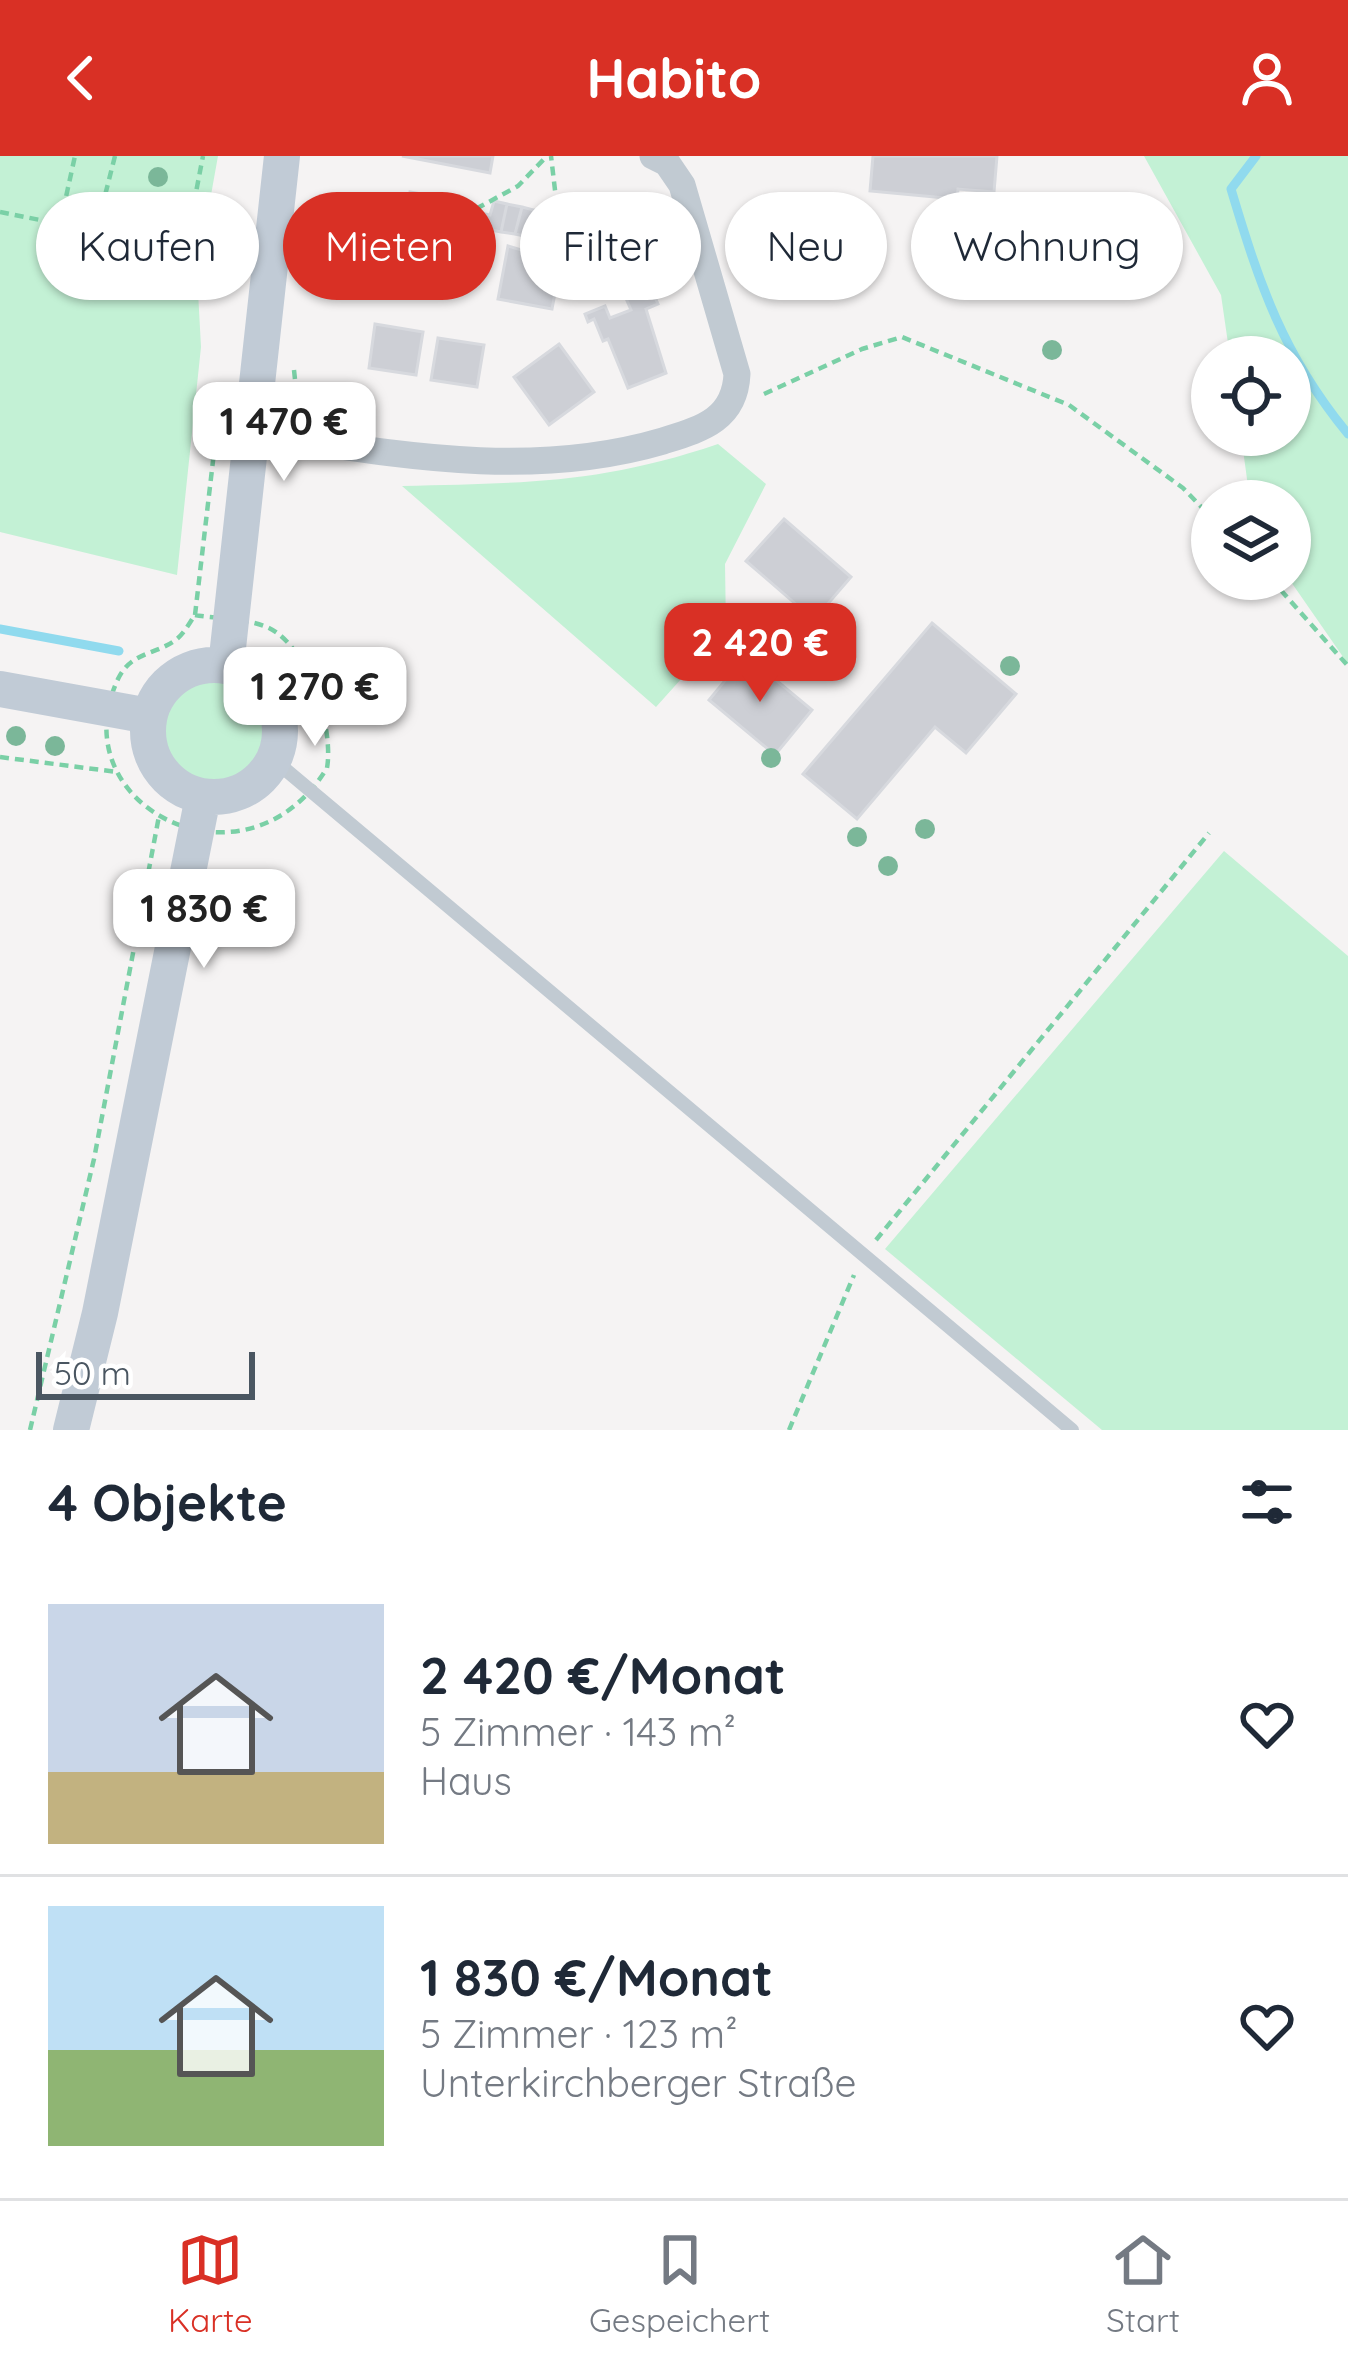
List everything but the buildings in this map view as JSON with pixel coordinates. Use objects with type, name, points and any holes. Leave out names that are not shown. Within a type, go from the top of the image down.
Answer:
[{"type":"main road","points":[[226,666],[282,156]]},
{"type":"main road","points":[[272,248],[303,156]]},
{"type":"main road","points":[[71,1430],[100,1313],[199,814],[154,759],[149,716],[170,681],[207,665],[226,666],[262,685],[274,701],[281,731],[274,760],[245,790],[199,814]]},
{"type":"main road","points":[[0,689],[149,716]]},
{"type":"street","points":[[254,433],[427,458],[525,464],[625,452],[700,430],[719,419],[736,390],[730,351],[682,185],[667,163],[653,156]]},
{"type":"lane","points":[[274,760],[1072,1430]]},
{"type":"path","points":[[0,212],[60,224],[75,156]]},
{"type":"path","points":[[115,156],[97,227],[185,249],[203,156]]},
{"type":"path","points":[[549,156],[555,192]]},
{"type":"path","points":[[496,198],[518,187],[549,156]]},
{"type":"path","points":[[736,390],[760,396],[862,349],[902,337],[1069,405],[1191,496]]},
{"type":"path","points":[[293,362],[297,398],[318,416]]},
{"type":"path","points":[[1290,600],[1348,665]]},
{"type":"path","points":[[195,615],[231,621],[269,628],[296,650],[315,695],[329,761],[313,792],[294,812],[261,829],[199,814],[159,816],[117,772],[105,747],[118,680],[134,658],[178,639],[195,615]]},
{"type":"path","points":[[0,757],[117,772]]},
{"type":"path","points":[[30,1430],[94,1160],[159,816]]},
{"type":"path","points":[[789,1430],[862,1256],[1210,833]]},
{"type":"green space","points":[[0,156],[218,156],[212,192],[36,192],[36,300],[198,300],[201,347],[177,575],[0,532]]},
{"type":"green space","points":[[1144,156],[1348,156],[1348,664],[1304,600],[1311,600],[1311,480],[1247,480],[1244,456],[1311,456],[1311,336],[1227,336],[1221,295],[1183,226],[1183,192],[1164,192]]},
{"type":"green space","points":[[718,444],[766,484],[725,564],[726,629],[656,707],[402,486],[598,474]]},
{"type":"green space","points":[[214,665],[239,670],[261,684],[275,706],[280,731],[275,756],[261,778],[239,792],[214,797],[189,792],[167,778],[153,756],[148,731],[153,706],[167,684],[189,670]]},
{"type":"green space","points":[[1224,851],[1348,956],[1348,1430],[1102,1430],[885,1249]]},
{"type":"waterway","points":[[1256,156],[1231,189],[1252,257],[1290,347],[1348,434]]},
{"type":"waterway","points":[[0,629],[119,651]]}]
